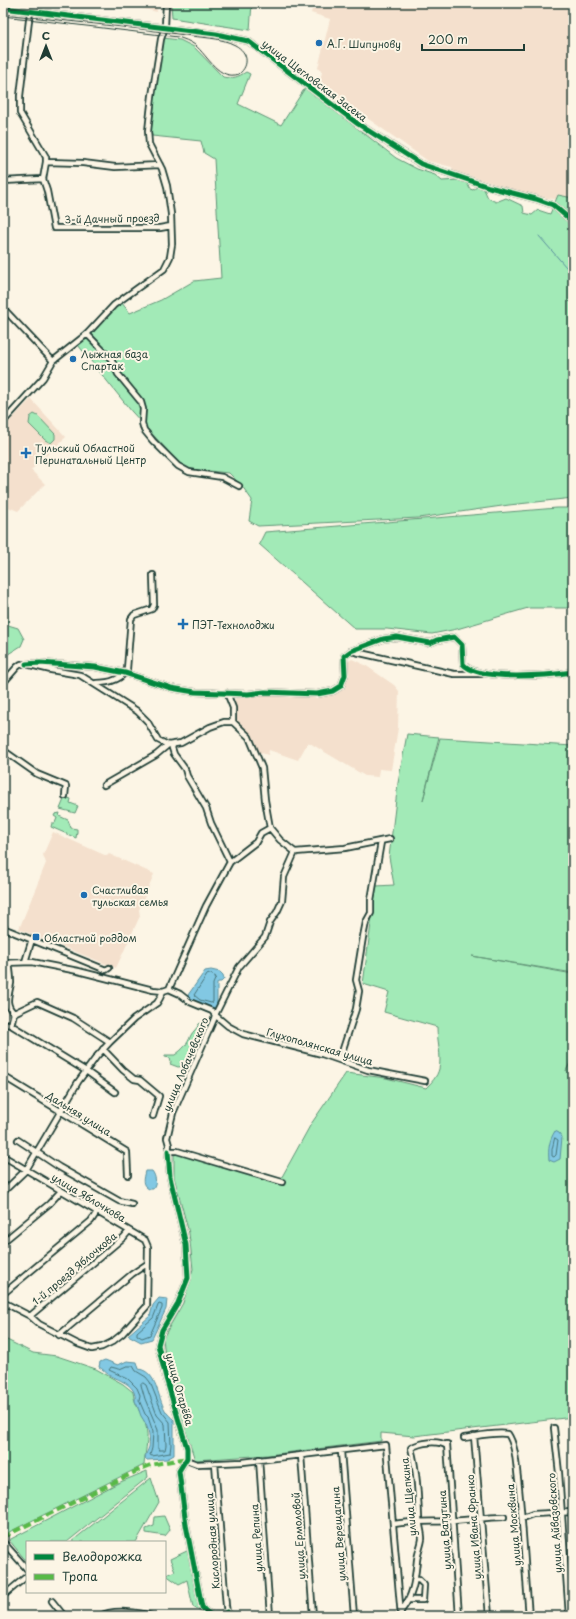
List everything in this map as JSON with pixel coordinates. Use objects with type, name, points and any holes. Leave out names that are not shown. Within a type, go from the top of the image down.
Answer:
[{"type":"street","points":[[3,422],[44,378],[53,361],[87,334],[114,305],[164,269],[170,257],[172,244],[167,186],[160,165],[149,144],[148,131],[161,39],[165,27],[166,3]]},
{"type":"street","name":"улица Щегловская Засека","points":[[3,8],[165,27],[216,34],[248,41],[358,124],[421,164],[489,187],[536,199],[553,206],[573,222]]},
{"type":"street","points":[[3,181],[43,179],[46,162],[46,157],[20,114],[20,96],[30,12]]},
{"type":"street","points":[[46,162],[83,163],[115,167],[160,165]]},
{"type":"street","name":"3-й Дачный проезд","points":[[43,179],[48,191],[54,228],[160,228],[171,226]]},
{"type":"street","points":[[3,308],[53,361]]},
{"type":"street","points":[[87,334],[111,359],[118,374],[140,402],[143,409],[142,423],[144,430],[153,441],[178,466],[189,472],[222,477],[239,486]]},
{"type":"street","points":[[96,684],[117,680],[125,673],[127,669],[130,619],[134,615],[152,609],[154,604],[153,575]]},
{"type":"street","points":[[3,683],[17,667],[26,664],[40,663],[95,667],[125,673],[171,688],[195,692],[317,694],[333,691],[341,686],[345,675],[344,656],[351,651],[383,639],[397,637],[430,643],[437,640],[454,637],[462,645],[463,664],[465,667],[491,675]]},
{"type":"street","points":[[351,651],[454,674],[502,676],[573,672]]},
{"type":"street","points":[[26,664],[51,670],[75,673],[96,684],[144,716],[158,740],[160,750],[159,753]]},
{"type":"street","points":[[227,693],[233,708],[233,722]]},
{"type":"street","points":[[104,785],[170,745],[190,738],[210,727],[224,722],[233,722],[249,737],[262,768],[265,800],[270,826],[280,840],[295,852],[344,848],[381,842],[390,839]]},
{"type":"street","points":[[158,740],[170,745],[206,808],[211,823],[230,862]]},
{"type":"street","points":[[3,750],[37,774],[66,786],[65,796]]},
{"type":"street","points":[[3,963],[32,962],[78,971],[152,990],[163,991],[170,989],[206,906],[230,862],[256,842],[261,833],[270,826]]},
{"type":"street","points":[[337,1059],[341,1055],[356,1009],[359,991],[356,980],[366,922],[371,913],[371,900],[381,842]]},
{"type":"street","name":"улица Лобачевского","points":[[168,1151],[169,1145],[167,1138],[173,1112],[214,1013],[239,967],[265,937],[270,922],[282,901],[284,877],[295,852]]},
{"type":"street","points":[[3,928],[106,970],[109,968]]},
{"type":"street","points":[[25,962],[32,939]]},
{"type":"street","points":[[9,963],[11,981],[7,1002],[10,1010],[14,1014]]},
{"type":"street","name":"Глухополянская улица","points":[[170,989],[180,994],[190,1002],[214,1013],[228,1026],[243,1034],[337,1059],[368,1070],[425,1081]]},
{"type":"street","points":[[3,1192],[26,1170],[78,1082],[103,1049],[134,1019],[156,1003],[163,991]]},
{"type":"street","points":[[11,1025],[14,1014],[37,1002],[73,1018],[110,1042]]},
{"type":"street","points":[[3,1023],[11,1025],[86,1071],[115,1092]]},
{"type":"street","points":[[103,1049],[123,1070],[134,1079],[140,1080],[159,1096],[153,1116]]},
{"type":"street","name":"Дальняя улица","points":[[3,1076],[127,1152],[128,1176]]},
{"type":"street","name":"улица Яблочкова","points":[[18,1140],[59,1167],[119,1201],[132,1204]]},
{"type":"street","points":[[168,1151],[177,1151],[282,1182]]},
{"type":"street","name":"улица Огарёва","points":[[168,1151],[170,1177],[186,1245],[188,1278],[178,1303],[162,1330],[158,1345],[166,1378],[187,1448],[187,1458],[179,1471],[188,1532],[202,1607],[209,1614],[214,1615],[227,1612]]},
{"type":"street","name":"улица Яблочкова","points":[[3,1156],[146,1242],[148,1247],[147,1264]]},
{"type":"street","points":[[3,1242],[49,1204],[61,1191]]},
{"type":"street","points":[[3,1294],[91,1221],[97,1212]]},
{"type":"street","name":"1-й проезд Яблочкова","points":[[30,1316],[124,1238],[129,1231]]},
{"type":"street","points":[[3,1302],[30,1316],[39,1324],[78,1344],[92,1349],[102,1347],[117,1338],[147,1306],[149,1277],[147,1264],[132,1274],[59,1334]]},
{"type":"street","name":"улица Айвазовского","points":[[554,1430],[562,1512],[569,1616]]},
{"type":"street","name":"улица Москвина","points":[[474,1436],[508,1434],[510,1438],[515,1461],[522,1518],[529,1616]]},
{"type":"street","points":[[464,1438],[474,1436]]},
{"type":"street","name":"улица Ивана Франко","points":[[474,1436],[489,1616]]},
{"type":"street","name":"улица Ватутина","points":[[411,1448],[422,1444],[435,1442],[447,1444],[459,1616]]},
{"type":"street","name":"улица Щепкина","points":[[341,1451],[386,1445],[401,1614]]},
{"type":"street","name":"улица Щепкина","points":[[401,1614],[409,1600],[416,1580],[417,1559],[422,1537],[419,1523],[414,1462],[411,1448]]},
{"type":"street","points":[[187,1458],[193,1464],[341,1451]]},
{"type":"street","name":"улица Верещагина","points":[[341,1451],[354,1616]]},
{"type":"street","name":"улица Ермоловой","points":[[301,1455],[313,1616]]},
{"type":"street","name":"улица Репина","points":[[259,1459],[270,1616]]},
{"type":"street","name":"Кислородная улица","points":[[215,1463],[227,1612]]},
{"type":"street","points":[[522,1518],[533,1514],[573,1512]]},
{"type":"street","points":[[394,1524],[406,1522],[419,1523],[504,1517]]},
{"type":"street","points":[[3,1542],[26,1568]]},
{"type":"street","points":[[3,1596],[26,1577]]},
{"type":"street","points":[[409,1600],[423,1600],[424,1585],[419,1580],[416,1580]]},
{"type":"street","points":[[52,1601],[64,1616]]},
{"type":"street","points":[[101,1616],[108,1613],[120,1612],[152,1616]]},
{"type":"street","points":[[227,1612],[231,1616]]},
{"type":"shaded area","points":[[120,3],[156,3],[157,12]]},
{"type":"shaded area","points":[[314,3],[573,3],[573,202],[534,196],[453,171],[452,167],[428,161],[319,84],[322,72],[318,68],[330,19],[311,13]]},
{"type":"shaded area","name":"Тульский Областной Перинатальный Центр","points":[[31,399],[66,437],[31,470],[45,484],[18,511],[3,505],[3,428]]},
{"type":"shaded area","points":[[352,659],[365,665],[394,685],[399,691],[398,728],[391,770],[379,769],[378,777],[365,776],[308,742],[298,760],[269,750],[268,755],[256,751],[235,718],[235,698],[244,698],[264,693],[317,695],[342,687],[346,663]]},
{"type":"shaded area","points":[[53,832],[107,856],[109,854],[154,874],[139,910],[140,916],[116,968],[19,929],[46,863],[43,855]]},
{"type":"green space","points":[[171,3],[252,3],[250,30],[172,18]]},
{"type":"green space","points":[[163,38],[180,40],[194,47],[223,77],[235,77],[246,72],[250,74],[238,104],[281,125],[305,88],[396,158],[417,169],[435,175],[442,181],[458,180],[467,183],[470,189],[473,190],[478,186],[484,189],[488,198],[496,202],[506,198],[523,206],[524,213],[532,215],[538,210],[550,214],[558,195],[573,198],[573,498],[509,505],[418,518],[258,526],[249,521],[252,500],[242,486],[229,473],[189,469],[180,464],[132,412],[78,345],[121,302],[130,313],[161,300],[194,281],[221,278],[214,159],[204,153],[201,141],[152,136],[151,131],[154,96]]},
{"type":"green space","points":[[34,414],[38,416],[55,434],[55,439],[51,443],[45,440],[29,424],[30,417]]},
{"type":"green space","points":[[557,508],[573,508],[573,608],[528,608],[457,629],[432,634],[387,629],[355,629],[259,544],[265,532]]},
{"type":"green space","points":[[3,595],[7,596],[8,625],[18,628],[24,639],[21,646],[5,656],[3,656]]},
{"type":"green space","points":[[407,734],[439,737],[423,800],[440,738],[573,746],[573,973],[472,956],[573,974],[573,1056],[566,1071],[573,1058],[573,1417],[414,1436],[381,1433],[381,1441],[268,1455],[195,1460],[167,1374],[163,1338],[183,1303],[193,1269],[189,1233],[174,1177],[174,1152],[278,1184],[311,1124],[346,1073],[386,1078],[426,1088],[432,1082],[439,1069],[440,1059],[437,1027],[384,1012],[389,992],[363,984],[376,886],[394,885],[389,857],[398,783]]},
{"type":"green space","points":[[65,797],[71,799],[70,803],[78,806],[75,813],[60,809]]},
{"type":"green space","points":[[60,813],[59,816],[68,820],[71,828],[77,829],[76,838],[51,827],[52,823],[55,823],[57,818],[54,816],[55,814]]},
{"type":"green space","points":[[212,1018],[213,1020],[204,1039],[199,1040],[197,1045],[191,1051],[188,1062],[185,1066],[178,1067],[170,1064],[170,1058],[165,1057],[165,1055],[175,1055],[185,1046],[199,1024]]},
{"type":"green space","points":[[3,1338],[33,1353],[57,1356],[96,1369],[123,1384],[133,1392],[147,1429],[147,1435],[144,1465],[3,1535]]},
{"type":"green space","points":[[147,1471],[148,1477],[68,1541],[26,1541],[26,1561],[9,1540],[118,1483]]},
{"type":"green space","points":[[151,1478],[159,1502],[137,1541],[72,1541]]},
{"type":"green space","points":[[164,1516],[170,1530],[165,1536],[146,1533],[146,1529],[154,1526],[155,1517]]},
{"type":"green space","points":[[189,1550],[201,1612],[193,1607],[187,1580],[179,1584],[166,1575],[175,1571],[170,1559]]},
{"type":"water","points":[[211,970],[220,972],[224,979],[217,984],[217,1007],[214,1009],[192,1001],[188,995],[205,971]]},
{"type":"water","points":[[555,1131],[562,1137],[560,1159],[554,1162],[549,1160],[549,1145]]},
{"type":"water","points":[[145,1171],[152,1171],[154,1175],[156,1180],[153,1189],[149,1189],[144,1184],[143,1179]]},
{"type":"water","points":[[159,1298],[167,1299],[166,1309],[152,1339],[141,1342],[128,1335],[150,1316],[153,1305]]},
{"type":"water","points":[[105,1360],[118,1365],[127,1361],[137,1362],[139,1369],[150,1375],[156,1385],[165,1410],[174,1420],[174,1455],[167,1459],[145,1459],[149,1447],[149,1434],[147,1426],[135,1401],[133,1391],[127,1384],[109,1375],[99,1367],[100,1362]]},
{"type":"waterway","points":[[539,236],[573,275]]},
{"type":"tram line","points":[[3,14],[217,39],[229,42],[243,51],[246,63],[245,67],[239,74],[226,74],[214,66],[195,45],[178,37],[3,16]]},
{"type":"marked path","points":[[3,1537],[141,1469],[151,1465],[187,1458]]},
{"type":"cycle path","points":[[3,8],[216,34],[248,41],[358,124],[421,164],[489,187],[553,205],[573,222]]},
{"type":"cycle path","points":[[26,664],[40,663],[95,667],[125,673],[171,688],[195,692],[317,694],[333,691],[341,686],[345,675],[344,656],[351,651],[383,639],[397,637],[430,643],[437,640],[454,637],[462,645],[463,664],[471,670],[483,673],[515,676],[549,675],[573,672]]},
{"type":"cycle path","points":[[168,1151],[170,1177],[186,1245],[188,1278],[178,1303],[162,1330],[158,1345],[166,1378],[187,1448],[187,1458],[179,1471],[186,1525],[202,1607],[204,1610],[213,1615],[220,1615],[227,1612]]},
{"type":"place","name":"А.Г. Шипунову","points":[[319,43]]},
{"type":"place","name":"Лыжная база Спартак","points":[[73,359]]},
{"type":"place","name":"Тульский Областной Перинатальный Центр","points":[[26,453]]},
{"type":"place","name":"ПЭТ-Технолоджи","points":[[183,624]]},
{"type":"place","name":"Счастливая тульская семья","points":[[84,895]]},
{"type":"place","name":"Областной роддом","points":[[36,937]]}]
